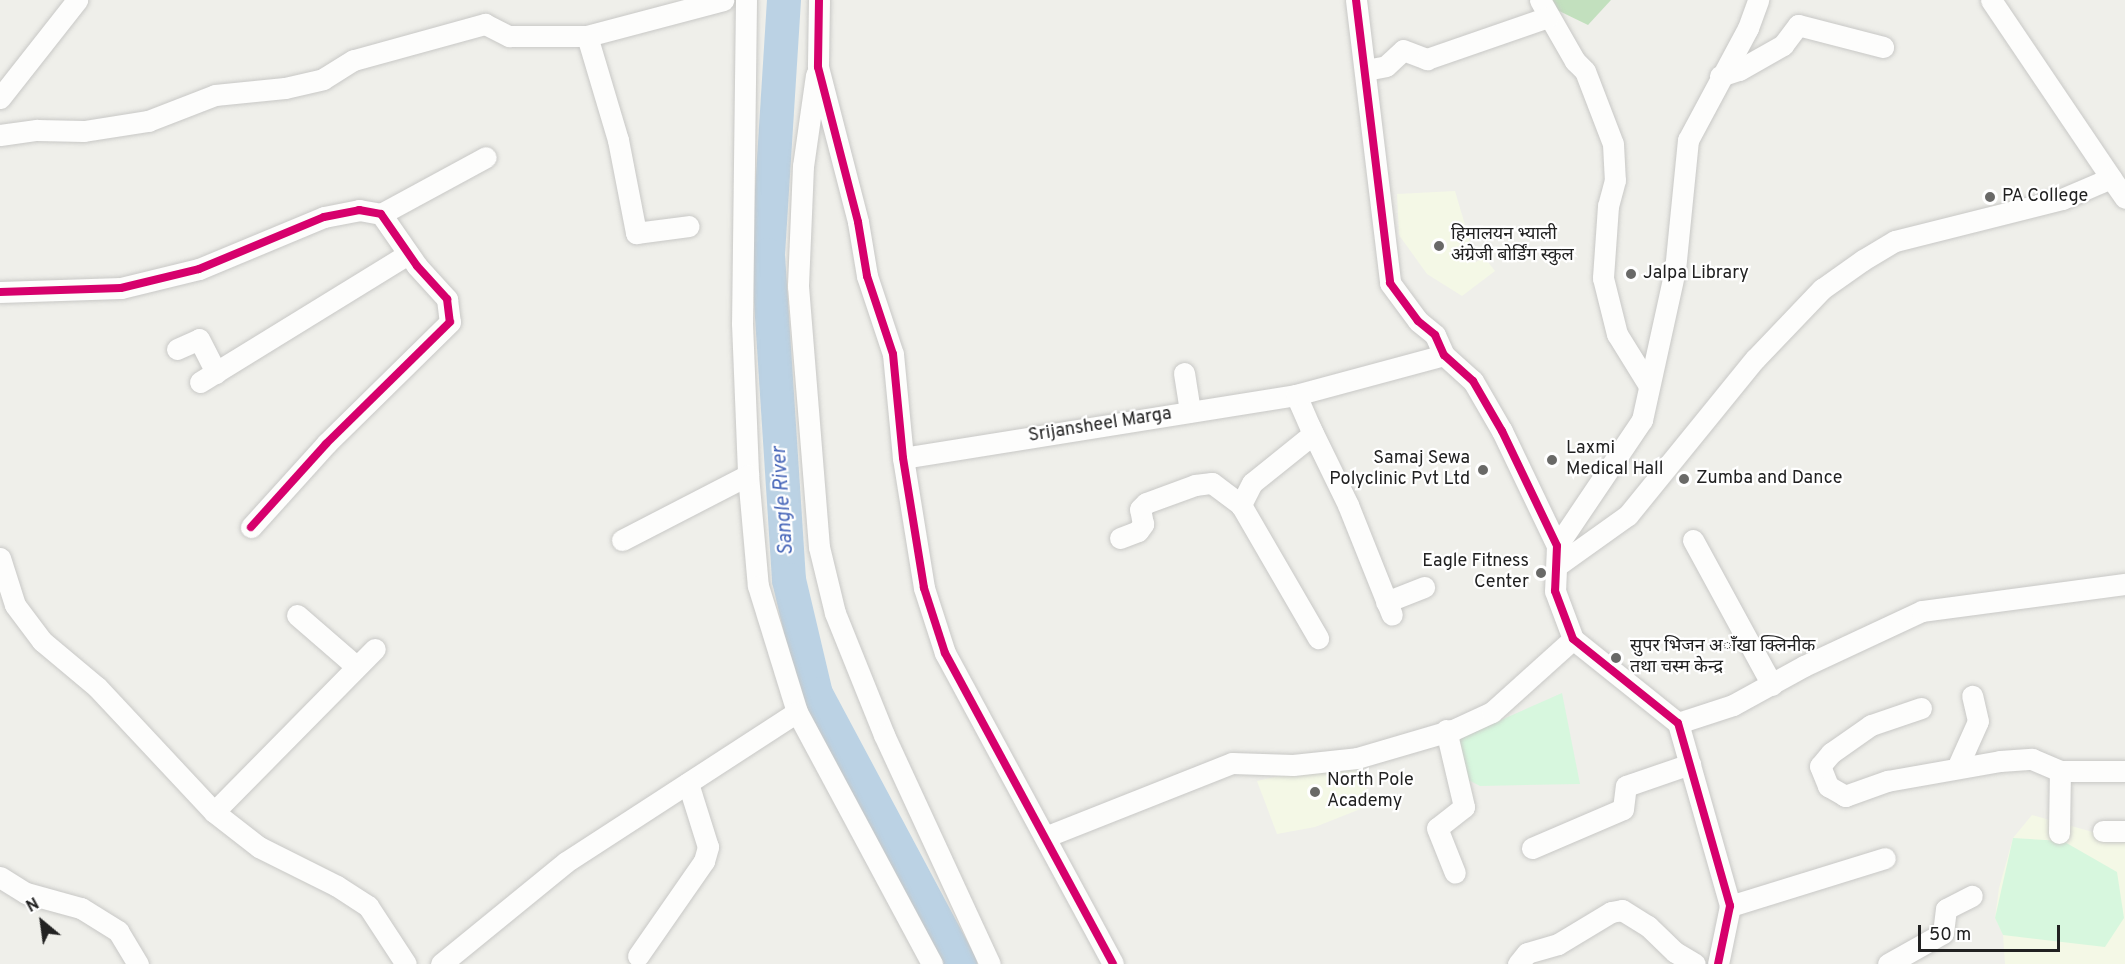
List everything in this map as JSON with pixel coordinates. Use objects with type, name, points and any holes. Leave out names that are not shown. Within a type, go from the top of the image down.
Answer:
[{"type":"street","points":[[0,98],[78,0]]},
{"type":"street","points":[[0,135],[37,130],[84,131],[148,121],[215,95],[285,88],[323,79],[354,60],[485,24],[509,36],[587,36],[723,0]]},
{"type":"street","points":[[746,0],[742,322],[748,475],[758,586],[797,712],[932,964]]},
{"type":"street","points":[[819,0],[818,68],[811,93],[803,166],[798,285],[819,547],[835,614],[884,735],[990,964]]},
{"type":"street","points":[[1356,0],[1390,283],[1418,321],[1435,335],[1444,355],[1473,381],[1502,431],[1557,556],[1555,591],[1573,639],[1678,723],[1730,906],[1718,964]]},
{"type":"street","points":[[1557,556],[1642,420],[1648,384],[1675,270],[1688,140],[1720,76],[1749,28],[1758,0]]},
{"type":"street","points":[[1991,0],[2125,198]]},
{"type":"street","points":[[1366,70],[1386,66],[1403,50],[1428,59],[1544,9],[1575,62],[1585,71],[1613,144],[1615,180],[1606,216],[1603,278],[1617,334],[1648,384]]},
{"type":"street","points":[[1720,76],[1783,45],[1798,25],[1883,47]]},
{"type":"street","points":[[587,36],[618,140],[636,233],[689,226]]},
{"type":"street","points":[[818,68],[858,222],[867,276],[893,354],[903,458],[924,588],[945,652],[1113,964]]},
{"type":"street","points":[[0,292],[121,288],[199,269],[324,217],[359,210],[381,214],[486,157]]},
{"type":"street","points":[[1557,556],[1628,514],[1692,440],[1755,359],[1822,289],[1863,260],[1895,242],[2062,199],[2111,178]]},
{"type":"street","points":[[251,527],[326,444],[450,322],[447,299],[408,254],[381,214]]},
{"type":"street","points":[[177,349],[200,339],[208,378],[408,254]]},
{"type":"street","name":"Srijansheel Marga","points":[[903,458],[1296,395],[1444,355]]},
{"type":"street","points":[[1184,373],[1190,412]]},
{"type":"street","points":[[1241,505],[1252,483],[1313,434],[1296,395]]},
{"type":"street","points":[[1310,427],[1348,505],[1389,609],[1424,587]]},
{"type":"street","points":[[622,540],[748,475]]},
{"type":"street","points":[[1120,538],[1138,531],[1143,524],[1140,508],[1146,503],[1195,485],[1212,483],[1241,505],[1318,638]]},
{"type":"street","points":[[1693,540],[1772,685]]},
{"type":"street","points":[[0,558],[15,605],[42,641],[97,687],[214,812],[259,847],[338,886],[368,906],[401,961]]},
{"type":"street","points":[[1678,723],[1733,705],[1922,611],[2125,584]]},
{"type":"street","points":[[297,615],[357,667]]},
{"type":"street","points":[[1045,837],[1232,764],[1293,765],[1357,758],[1446,730],[1492,711],[1573,639]]},
{"type":"street","points":[[214,812],[375,649]]},
{"type":"street","points":[[1957,768],[1978,721],[1972,696]]},
{"type":"street","points":[[1921,708],[1871,725],[1831,753],[1820,766],[1828,786],[1845,796],[1887,781],[1957,768],[2032,759],[2061,771],[2125,771]]},
{"type":"street","points":[[441,964],[566,861],[797,712]]},
{"type":"street","points":[[1446,730],[1464,807],[1437,828],[1455,873]]},
{"type":"street","points":[[1532,848],[1623,809],[1626,786],[1690,764]]},
{"type":"street","points":[[2059,833],[2061,771]]},
{"type":"street","points":[[638,956],[697,875],[706,854],[708,847],[688,783]]},
{"type":"street","points":[[2103,831],[2125,831]]},
{"type":"street","points":[[1730,906],[1885,858]]},
{"type":"street","points":[[0,877],[26,893],[81,908],[118,931],[138,964]]},
{"type":"street","points":[[1888,964],[1943,933],[1946,909],[1972,896]]},
{"type":"street","points":[[1518,964],[1527,953],[1558,944],[1611,912],[1622,910],[1648,926],[1675,952],[1695,964]]},
{"type":"shaded area","name":"हिमालयन भ्याली अंग्रेजी बोर्डिंग स्कुल","points":[[1455,191],[1476,262],[1484,257],[1495,271],[1462,296],[1427,274],[1399,235],[1397,194]]},
{"type":"shaded area","name":"North Pole Academy","points":[[1357,765],[1373,804],[1315,827],[1277,834],[1257,781],[1300,771]]},
{"type":"shaded area","points":[[2032,815],[2125,841],[2125,964],[2005,964],[2003,935],[1995,918],[1999,888],[2013,838]]},
{"type":"green space","points":[[1552,0],[1611,0],[1588,25],[1555,9]]},
{"type":"green space","points":[[1562,693],[1580,784],[1480,786],[1461,776],[1451,742]]},
{"type":"green space","points":[[2013,838],[2063,841],[2117,872],[2124,918],[2105,947],[2003,935],[1995,918]]},
{"type":"waterway","name":"Sangle River","points":[[784,0],[768,255],[789,580],[816,694],[960,964]]},
{"type":"cycle path","points":[[819,0],[818,67],[858,222],[867,276],[893,354],[903,458],[924,588],[945,653],[1113,964]]},
{"type":"cycle path","points":[[1356,0],[1390,283],[1418,321],[1435,335],[1444,355],[1473,381],[1502,431],[1557,546],[1555,591],[1573,639],[1678,723],[1730,906],[1718,964]]},
{"type":"cycle path","points":[[0,292],[121,288],[199,269],[324,217],[359,210],[381,214],[417,266],[447,299],[450,322],[326,444],[251,527]]},
{"type":"place","name":"PA College","points":[[1990,197]]},
{"type":"place","name":"हिमालयन भ्याली अंग्रेजी बोर्डिंग स्कुल","points":[[1439,246]]},
{"type":"place","name":"Jalpa Library","points":[[1631,274]]},
{"type":"place","name":"Laxmi Medical Hall","points":[[1552,460]]},
{"type":"place","name":"Samaj Sewa Polyclinic Pvt Ltd","points":[[1483,470]]},
{"type":"place","name":"Zumba and Dance","points":[[1684,479]]},
{"type":"place","name":"Eagle Fitness Center","points":[[1541,573]]},
{"type":"place","name":"सुपर भिजन अाँखा क्लिनीक तथा चस्म केन्द्र","points":[[1616,658]]},
{"type":"place","name":"North Pole Academy","points":[[1315,792]]}]
